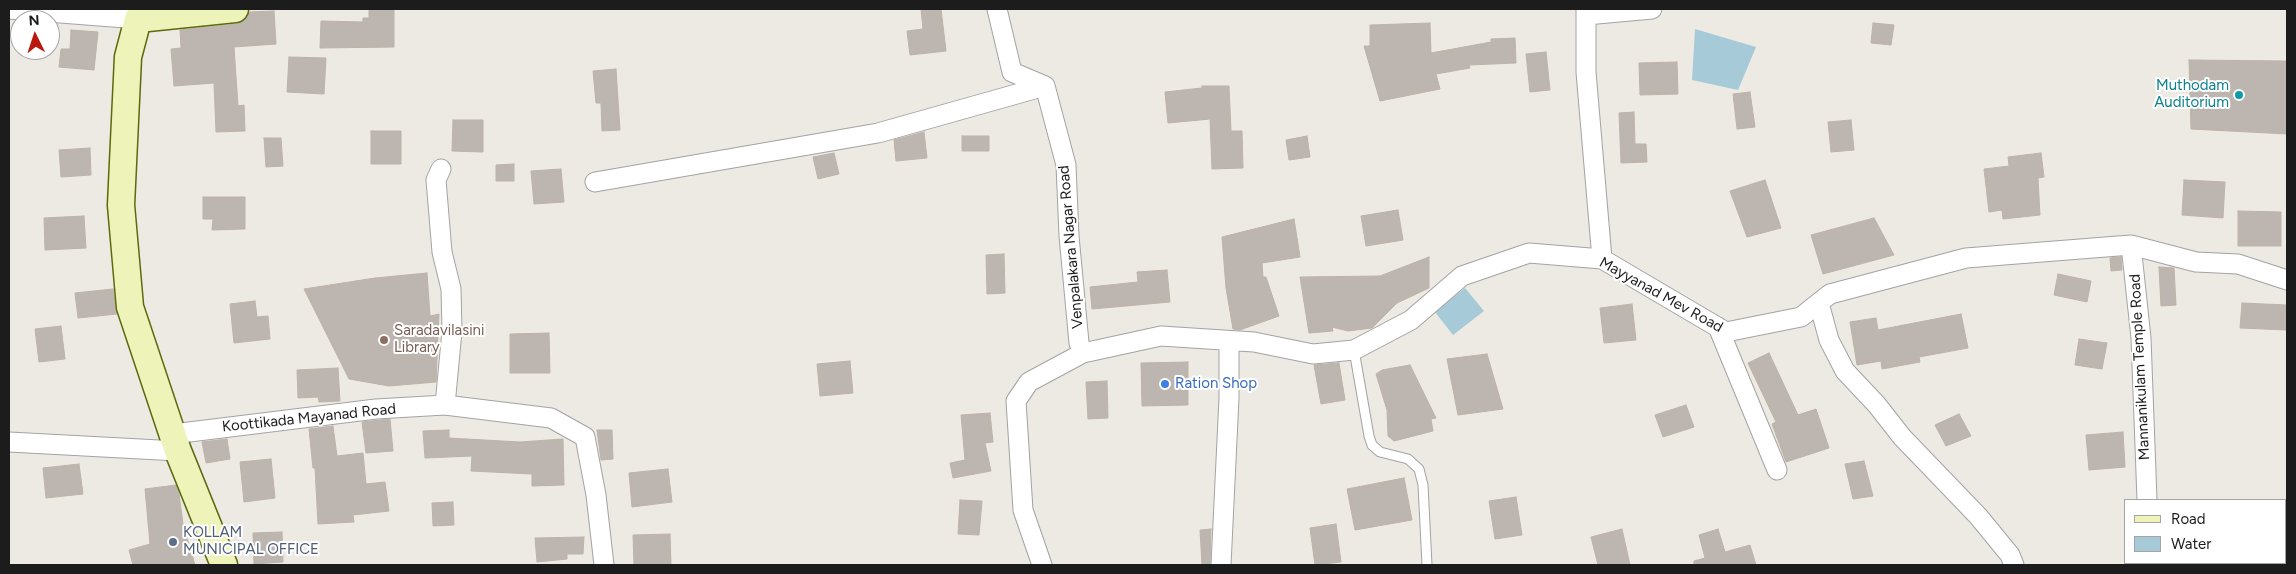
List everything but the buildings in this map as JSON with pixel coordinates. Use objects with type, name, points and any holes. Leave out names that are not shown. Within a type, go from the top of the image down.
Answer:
[{"type":"main road","points":[[224,565],[175,442],[130,307],[122,214],[128,57],[138,19],[235,9]]},
{"type":"street","points":[[9,9],[138,19]]},
{"type":"street","points":[[997,9],[1012,72],[1045,86]]},
{"type":"street","points":[[1602,259],[1586,72],[1586,12],[1652,9]]},
{"type":"street","points":[[595,182],[878,133],[1045,86]]},
{"type":"street","name":"Venpalakara Nagar Road","points":[[1045,86],[1066,165],[1079,343],[1087,351]]},
{"type":"street","points":[[441,168],[436,180],[442,252],[451,289],[452,331],[445,405],[551,418],[585,437],[596,496],[604,565]]},
{"type":"street","points":[[2131,245],[2196,262],[2238,264],[2287,280]]},
{"type":"street","name":"Mayyanad Mev Road","points":[[1354,350],[1411,320],[1462,276],[1529,253],[1602,259],[1726,332],[1801,317],[1830,294],[1966,258],[2131,245]]},
{"type":"street","name":"Mannanikulam Temple Road","points":[[2131,245],[2141,338],[2146,499]]},
{"type":"street","points":[[1818,303],[1829,340],[1845,371],[1877,405],[1902,437],[1978,516],[2010,555],[2014,565]]},
{"type":"street","points":[[1718,327],[1777,470]]},
{"type":"street","points":[[1042,565],[1023,510],[1016,401],[1029,382],[1087,351],[1161,336],[1254,342],[1313,354],[1354,350]]},
{"type":"street","points":[[1221,565],[1229,398],[1229,341]]},
{"type":"street","name":"Koottikada Mayanad Road","points":[[9,442],[175,442],[376,409],[445,405]]},
{"type":"lane","points":[[1354,350],[1367,427],[1372,445],[1380,452],[1408,459],[1419,469],[1423,485],[1427,565]]},
{"type":"water","points":[[1695,29],[1756,47],[1738,90],[1692,80]]},
{"type":"water","points":[[1465,288],[1484,311],[1453,335],[1435,312]]},
{"type":"place","name":"Muthodam Auditorium","points":[[2239,95]]},
{"type":"place","name":"Saradavilasini Library","points":[[384,340]]},
{"type":"place","name":"Ration Shop","points":[[1165,384]]},
{"type":"place","name":"KOLLAM MUNICIPAL OFFICE","points":[[173,542]]}]
